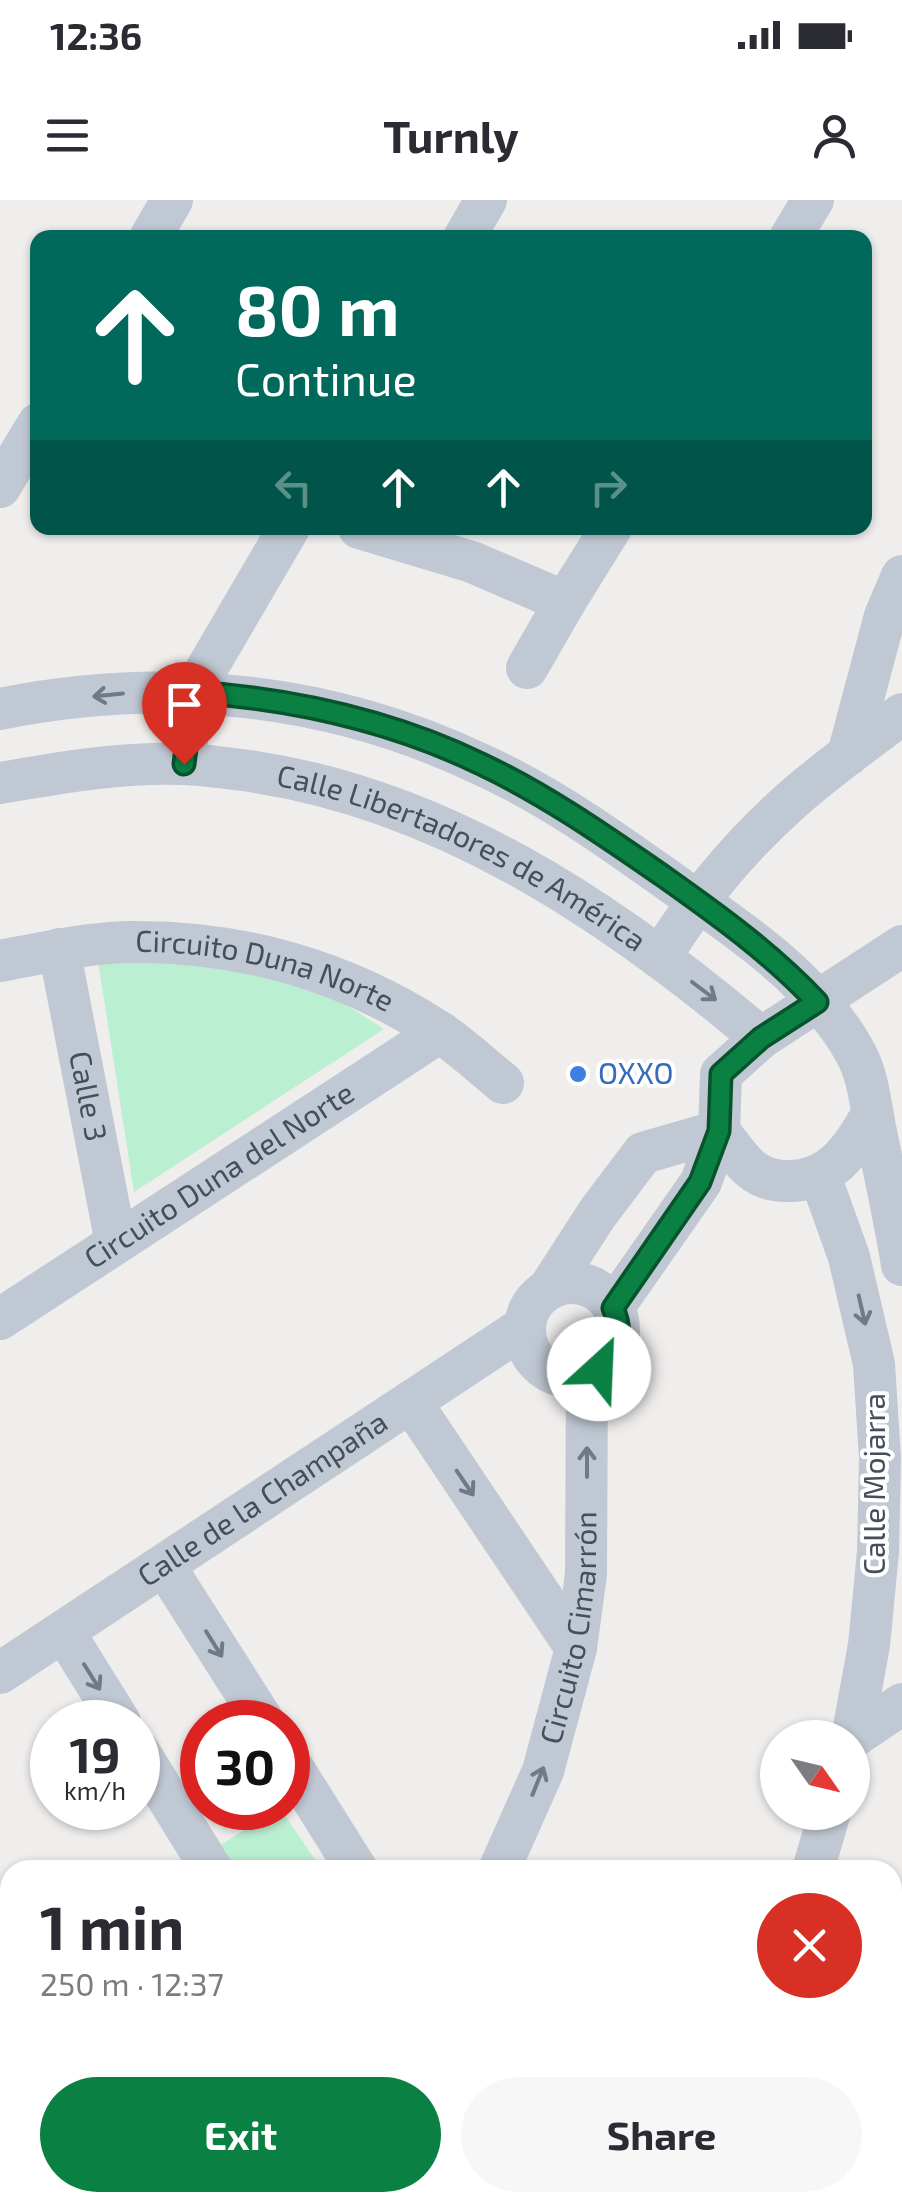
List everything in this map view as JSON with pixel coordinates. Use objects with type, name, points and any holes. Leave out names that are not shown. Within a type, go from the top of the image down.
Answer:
[{"type":"street","points":[[155,230],[172,200]]},
{"type":"street","points":[[469,230],[486,200]]},
{"type":"street","points":[[795,230],[813,200]]},
{"type":"street","points":[[0,487],[30,437]]},
{"type":"street","points":[[184,764],[193,692],[285,535]]},
{"type":"street","points":[[382,535],[472,562],[565,602]]},
{"type":"street","points":[[528,668],[607,535]]},
{"type":"street","points":[[848,755],[886,616],[902,576]]},
{"type":"street","points":[[0,709],[122,693],[193,692],[297,703],[411,734],[482,764],[547,800],[629,853],[766,952],[841,1028],[858,1055],[870,1094],[902,1266]]},
{"type":"street","points":[[660,958],[698,901],[743,848],[793,799],[902,714]]},
{"type":"street","name":"Calle Libertadores de América","points":[[0,783],[123,764],[184,764],[263,773],[330,787],[392,806],[498,853],[587,908],[711,995],[761,1038]]},
{"type":"street","name":"Circuito Duna Norte","points":[[0,961],[125,942],[175,943],[258,954],[322,971],[383,998],[440,1032],[503,1083]]},
{"type":"street","points":[[613,1308],[700,1182],[719,1131],[721,1074],[761,1038],[902,946]]},
{"type":"street","name":"Calle 3","points":[[59,950],[116,1243]]},
{"type":"street","name":"Circuito Duna del Norte","points":[[0,1320],[440,1032]]},
{"type":"street","points":[[719,1131],[754,1171],[774,1181],[801,1182],[820,1176],[842,1159],[872,1114]]},
{"type":"street","points":[[550,1287],[569,1282],[588,1284],[604,1294],[613,1308],[619,1336],[599,1369],[572,1377],[556,1375],[542,1367],[526,1342],[524,1326],[532,1304],[550,1287],[597,1214],[643,1153],[719,1131]]},
{"type":"street","name":"Calle Mojarra","points":[[820,1176],[888,1360],[878,1552],[869,1645],[855,1720]]},
{"type":"street","name":"Calle de la Champaña","points":[[0,1672],[524,1326]]},
{"type":"street","name":"Circuito Cimarrón","points":[[503,1860],[543,1771],[576,1648],[586,1574],[587,1375]]},
{"type":"street","points":[[411,1402],[576,1648]]},
{"type":"street","points":[[164,1565],[250,1700]]},
{"type":"street","points":[[64,1632],[106,1700]]},
{"type":"street","points":[[870,1726],[902,1704]]},
{"type":"street","points":[[160,1786],[206,1860]]},
{"type":"street","points":[[310,1795],[351,1860]]},
{"type":"street","points":[[816,1860],[825,1830]]},
{"type":"green space","points":[[188,958],[288,979],[345,1004],[384,1029],[134,1192],[98,961]]},
{"type":"green space","points":[[244,1830],[295,1830],[315,1860],[225,1860],[217,1847]]},
{"type":"place","name":"OXXO","points":[[578,1074]]},
{"type":"route","points":[[184,764],[193,692],[297,703],[411,734],[482,764],[629,853],[738,929],[817,1002],[761,1038],[721,1074],[719,1131],[700,1182],[613,1308],[619,1336],[608,1360],[599,1369]]}]
